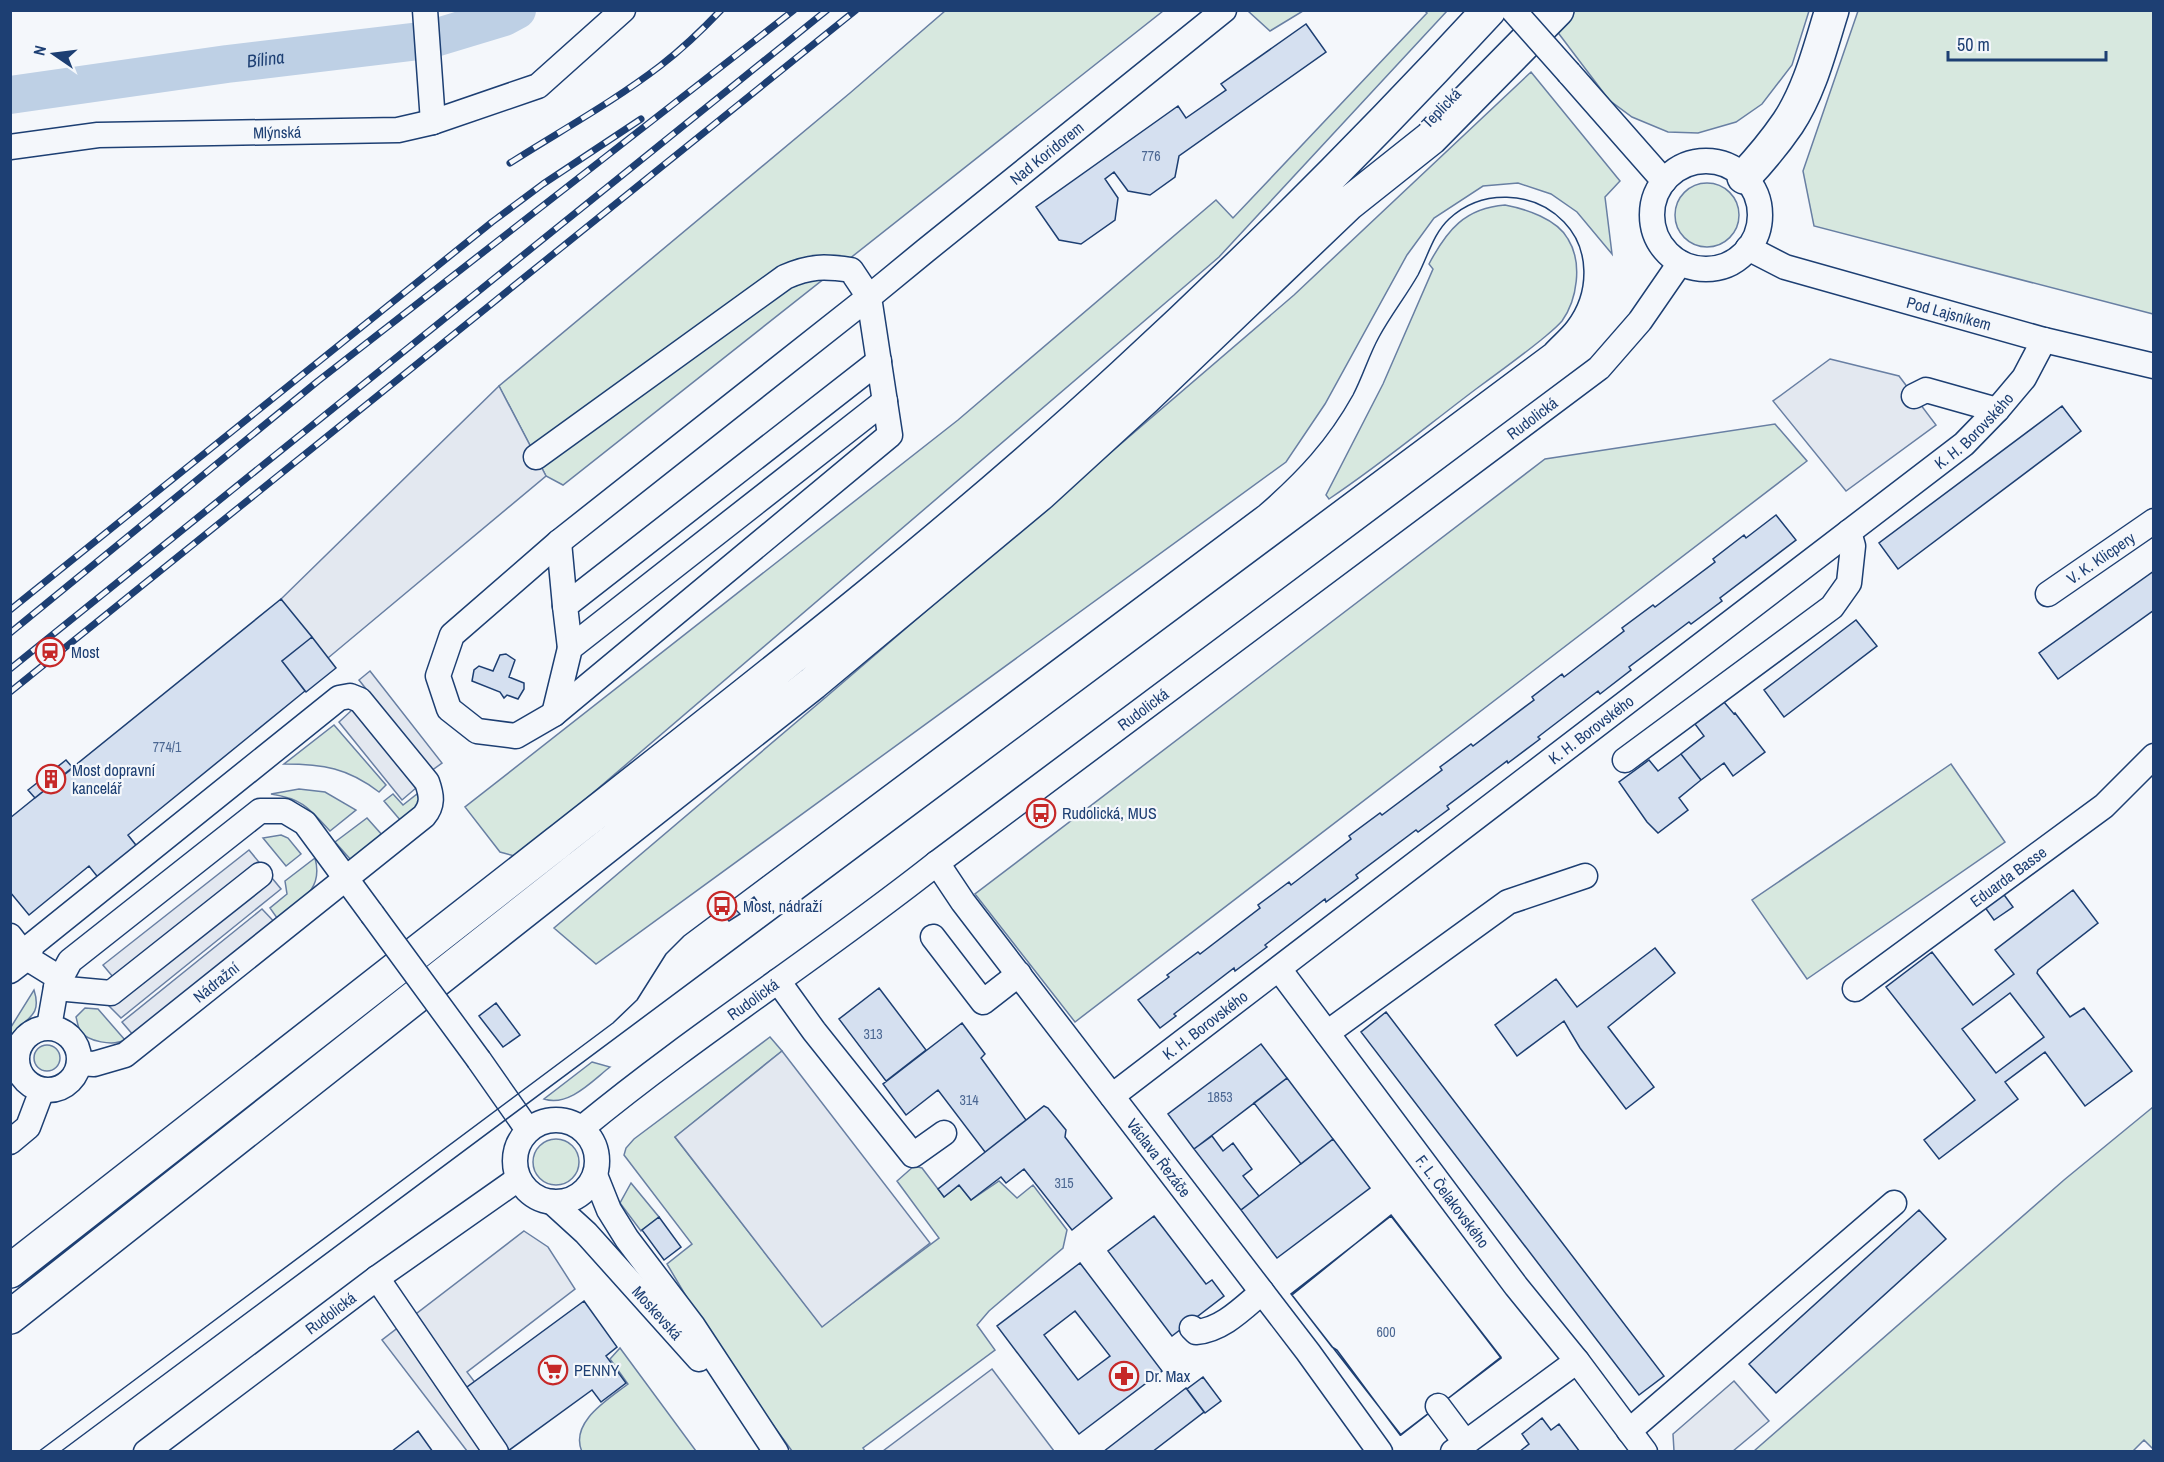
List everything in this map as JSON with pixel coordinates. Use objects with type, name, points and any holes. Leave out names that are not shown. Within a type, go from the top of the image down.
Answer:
[{"type":"highway","points":[[1339,191],[1387,101],[1467,10]]},
{"type":"highway","points":[[10,1317],[813,683],[1040,494],[1145,398],[1339,191],[1489,10]]},
{"type":"highway","name":"Teplická","points":[[1339,191],[1534,10]]},
{"type":"highway","points":[[10,1271],[680,746],[923,551],[1339,191],[1438,132],[1557,10]]},
{"type":"highway","points":[[1744,177],[1762,158],[1793,114],[1808,82],[1832,10]]},
{"type":"street","name":"Mlýnská","points":[[10,147],[98,135],[398,130],[433,122],[538,86],[622,10]]},
{"type":"street","name":"Nad Koridorem","points":[[885,401],[890,435],[554,714],[516,736],[477,731],[449,709],[438,676],[452,635],[559,542],[870,297],[1224,10]]},
{"type":"street","points":[[1513,10],[1664,181]]},
{"type":"street","points":[[425,11],[433,122]]},
{"type":"street","points":[[1712,161],[1730,167],[1744,177],[1753,189],[1759,204],[1760,220],[1756,235],[1738,259],[1724,266],[1709,269],[1694,268],[1680,263],[1667,253],[1658,240],[1653,225],[1652,209],[1656,194],[1664,181],[1678,169],[1694,162],[1712,161]]},
{"type":"street","name":"Pod Lajsníkem","points":[[1748,248],[1785,267],[2044,340],[2154,366]]},
{"type":"street","name":"Rudolická","points":[[582,1128],[639,1081],[883,906],[937,863],[1599,368],[1640,321],[1680,263]]},
{"type":"street","points":[[536,457],[785,277],[803,269],[826,266],[851,270],[870,297],[885,401],[570,648]]},
{"type":"street","name":"K. H. Borovského","points":[[1112,1096],[1964,444],[2024,378],[2044,340]]},
{"type":"street","points":[[565,606],[879,361]]},
{"type":"street","points":[[1914,396],[1926,390],[1997,410]]},
{"type":"street","name":"V. K. Klicpery","points":[[2048,594],[2154,521]]},
{"type":"street","points":[[1625,759],[1832,607],[1849,583],[1853,546],[1849,532]]},
{"type":"street","points":[[554,714],[570,648],[559,542]]},
{"type":"street","name":"Nádražní","points":[[19,965],[33,944],[339,698],[350,696],[360,700],[427,783],[432,795],[430,808],[424,816],[346,881],[295,918],[125,1055],[94,1064],[79,1064]]},
{"type":"street","name":"Eduarda Basse","points":[[1855,989],[2104,806],[2154,756]]},
{"type":"street","points":[[49,1027],[58,984],[70,961],[260,811],[285,811],[305,823],[528,1130]]},
{"type":"street","name":"Václava Řezáče","points":[[937,863],[1018,974],[1262,1292],[1380,1452]]},
{"type":"street","points":[[10,936],[19,965],[58,984],[111,993],[260,875]]},
{"type":"street","points":[[1328,1033],[1508,902],[1585,876]]},
{"type":"street","points":[[933,937],[983,1002],[1018,974]]},
{"type":"street","name":"F. L. Čelakovského","points":[[1279,969],[1516,1286],[1645,1452]]},
{"type":"street","points":[[778,981],[814,1031],[913,1155],[944,1132]]},
{"type":"street","points":[[49,1027],[63,1031],[73,1040],[80,1057],[79,1064],[75,1075],[66,1084],[54,1089],[42,1090],[30,1085],[18,1071],[13,1058],[26,1035],[37,1029],[49,1027]]},
{"type":"street","points":[[10,1142],[28,1127],[42,1090]]},
{"type":"street","points":[[549,1119],[572,1122],[582,1128],[591,1137],[598,1162],[589,1187],[579,1196],[566,1201],[552,1202],[538,1198],[526,1190],[518,1179],[515,1153],[520,1140],[528,1130],[549,1119]]},
{"type":"street","name":"Moskevská","points":[[595,1175],[609,1210],[627,1239],[693,1326],[776,1452]]},
{"type":"street","name":"Rudolická","points":[[146,1452],[377,1278],[518,1179]]},
{"type":"street","name":"Moskevská","points":[[552,1202],[586,1233],[623,1277],[676,1332],[759,1429]]},
{"type":"street","points":[[1629,1431],[1894,1203]]},
{"type":"street","points":[[377,1278],[496,1452]]},
{"type":"street","points":[[1192,1328],[1196,1332],[1207,1331],[1227,1321],[1262,1292]]},
{"type":"street","points":[[1438,1406],[1459,1447],[1576,1361]]},
{"type":"shaded area","points":[[945,11],[1163,11],[563,485],[546,476],[499,386]]},
{"type":"shaded area","points":[[1248,11],[1303,11],[1270,31]]},
{"type":"shaded area","points":[[1425,11],[1447,11],[1219,257],[518,857],[500,852],[465,807],[958,420],[1216,200],[1233,218],[1427,13]]},
{"type":"shaded area","points":[[1568,11],[1809,11],[1792,65],[1762,104],[1736,122],[1698,133],[1668,132],[1632,117],[1609,100],[1553,26]]},
{"type":"shaded area","points":[[1858,11],[2153,11],[2153,314],[1814,226],[1803,171]]},
{"type":"shaded area","points":[[1531,72],[1620,181],[1605,197],[1612,254],[1577,212],[1551,194],[1518,183],[1483,186],[1434,218],[1407,255],[1325,404],[1286,462],[596,964],[554,928],[1294,295]]},
{"type":"shaded area","points":[[1707,183],[1725,189],[1733,197],[1739,215],[1733,233],[1725,241],[1707,247],[1689,241],[1681,233],[1675,215],[1681,197],[1689,189]]},
{"type":"shaded area","points":[[1505,205],[1531,212],[1549,221],[1563,232],[1573,249],[1576,259],[1576,281],[1571,303],[1562,321],[1533,346],[1329,499],[1326,495],[1383,384],[1433,269],[1429,264],[1436,252],[1450,231],[1468,216],[1491,207]]},
{"type":"shaded area","points":[[1830,359],[1899,376],[1936,425],[1846,491],[1773,401]]},
{"type":"shaded area","points":[[499,386],[546,476],[322,663],[281,599]]},
{"type":"shaded area","points":[[1775,424],[1807,461],[1075,1022],[975,894],[1545,459]]},
{"type":"shaded area","points":[[370,671],[442,763],[431,771],[359,680]]},
{"type":"shaded area","points":[[353,709],[416,788],[402,800],[339,722]]},
{"type":"shaded area","points":[[334,725],[386,785],[379,792],[357,778],[334,769],[284,764]]},
{"type":"shaded area","points":[[1951,764],[2005,842],[1807,979],[1752,900]]},
{"type":"shaded area","points":[[299,789],[325,792],[356,810],[330,831],[305,806],[291,799],[271,794]]},
{"type":"shaded area","points":[[393,794],[403,805],[417,794],[420,802],[416,809],[401,821],[384,801]]},
{"type":"shaded area","points":[[367,818],[383,836],[351,860],[335,842]]},
{"type":"shaded area","points":[[281,835],[288,838],[301,854],[286,866],[263,838]]},
{"type":"shaded area","points":[[249,850],[281,889],[121,1018],[109,1006],[113,977],[103,965]]},
{"type":"shaded area","points":[[315,858],[317,869],[313,887],[308,894],[277,918],[270,908],[287,894],[285,881]]},
{"type":"shaded area","points":[[262,909],[281,929],[140,1043],[122,1022]]},
{"type":"shaded area","points":[[34,990],[36,1006],[34,1012],[11,1036],[11,1027]]},
{"type":"shaded area","points":[[85,1008],[98,1009],[125,1040],[114,1043],[101,1042],[84,1035],[80,1031],[76,1017]]},
{"type":"shaded area","points":[[770,1037],[782,1051],[675,1137],[822,1326],[939,1238],[897,1181],[914,1166],[922,1168],[944,1197],[959,1185],[971,1200],[999,1181],[1017,1198],[1033,1185],[1067,1230],[1063,1248],[989,1311],[977,1325],[995,1350],[863,1448],[865,1451],[792,1451],[718,1350],[667,1264],[692,1244],[624,1155],[626,1148],[634,1139]]},
{"type":"shaded area","points":[[47,1045],[56,1049],[60,1058],[56,1067],[47,1071],[38,1067],[34,1058],[38,1049]]},
{"type":"shaded area","points":[[782,1051],[930,1243],[822,1327],[675,1137]]},
{"type":"shaded area","points":[[592,1062],[610,1067],[571,1096],[553,1100],[544,1099]]},
{"type":"shaded area","points":[[2153,1107],[2153,1449],[2144,1440],[2132,1452],[1754,1451],[2064,1180]]},
{"type":"shaded area","points":[[556,1139],[572,1146],[579,1162],[572,1178],[556,1185],[540,1178],[533,1162],[540,1146]]},
{"type":"shaded area","points":[[631,1183],[659,1217],[641,1231],[620,1203]]},
{"type":"shaded area","points":[[524,1231],[548,1247],[575,1289],[467,1372],[511,1430],[483,1451],[467,1451],[382,1340]]},
{"type":"shaded area","points":[[620,1348],[696,1451],[582,1452],[579,1441],[586,1421],[602,1404],[628,1384],[610,1359]]},
{"type":"shaded area","points":[[992,1369],[1054,1451],[883,1451]]},
{"type":"shaded area","points":[[1734,1381],[1769,1421],[1733,1451],[1674,1451],[1673,1434]]},
{"type":"building","points":[[1306,24],[1326,52],[1179,156],[1175,177],[1150,195],[1128,191],[1114,172],[1105,179],[1118,198],[1115,220],[1081,244],[1059,240],[1036,207],[1178,106],[1186,118],[1226,90],[1221,84]]},
{"type":"building","points":[[2062,406],[2081,431],[1898,569],[1879,543]]},
{"type":"building","points":[[1776,515],[1796,540],[1720,598],[1722,601],[1691,624],[1689,622],[1629,667],[1631,670],[1600,694],[1598,691],[1538,737],[1540,739],[1447,806],[1449,809],[1418,832],[1416,830],[1356,875],[1358,878],[1326,902],[1325,899],[1265,945],[1267,947],[1235,971],[1234,968],[1174,1014],[1176,1016],[1160,1028],[1138,1000],[1169,977],[1167,975],[1198,952],[1200,954],[1260,908],[1258,905],[1289,882],[1291,885],[1351,839],[1349,836],[1380,813],[1382,815],[1442,770],[1440,767],[1471,744],[1473,746],[1534,700],[1532,697],[1562,674],[1564,677],[1624,631],[1622,628],[1653,605],[1655,607],[1715,562],[1713,559],[1744,535],[1746,538]]},
{"type":"building","points":[[2154,571],[2154,610],[2058,679],[2039,653]]},
{"type":"building","points":[[281,599],[312,637],[282,661],[305,691],[128,835],[139,849],[100,880],[89,866],[29,915],[10,892],[10,818]]},
{"type":"building","points":[[1856,620],[1877,646],[1784,717],[1764,690]]},
{"type":"building","points":[[312,637],[336,668],[306,692],[282,661]]},
{"type":"building","points":[[506,654],[515,660],[509,677],[524,683],[524,689],[518,699],[507,695],[504,698],[500,692],[472,681],[474,670],[479,666],[493,671],[500,655]]},
{"type":"building","points":[[1724,702],[1765,752],[1733,776],[1724,763],[1701,780],[1681,754],[1704,736],[1695,724]]},
{"type":"building","points":[[1681,754],[1701,780],[1679,798],[1688,810],[1658,833],[1647,822],[1619,782],[1649,760],[1658,771]]},
{"type":"building","name":"Most dopravní kancelář","points":[[66,760],[73,768],[35,798],[28,790]]},
{"type":"building","points":[[2073,890],[2098,923],[2037,973],[2070,1017],[2084,1008],[2132,1071],[2085,1106],[2045,1052],[2005,1082],[2018,1099],[1939,1159],[1924,1140],[1975,1100],[1886,987],[1932,952],[1973,1005],[2014,974],[1995,950]],"holes":[[[2010,993],[2044,1037],[1996,1073],[1962,1029]]]},
{"type":"building","points":[[2002,892],[2013,907],[1994,920],[1984,906]]},
{"type":"building","points":[[754,897],[757,901],[747,909],[744,905]]},
{"type":"building","points":[[736,910],[740,914],[729,921],[726,917]]},
{"type":"building","points":[[1655,948],[1675,973],[1608,1027],[1654,1087],[1626,1109],[1580,1048],[1564,1021],[1517,1056],[1495,1025],[1556,979],[1577,1007]]},
{"type":"building","points":[[879,988],[926,1050],[886,1081],[839,1019]]},
{"type":"building","points":[[496,1003],[520,1035],[503,1047],[479,1016]]},
{"type":"building","points":[[1386,1012],[1664,1376],[1639,1395],[1361,1032]]},
{"type":"building","points":[[962,1023],[985,1054],[981,1058],[1026,1120],[985,1152],[938,1090],[906,1115],[883,1084]]},
{"type":"building","points":[[1261,1044],[1287,1078],[1194,1149],[1168,1114]]},
{"type":"building","points":[[1287,1078],[1333,1139],[1301,1164],[1254,1103]]},
{"type":"building","points":[[1044,1106],[1066,1130],[1065,1137],[1112,1198],[1072,1230],[1024,1169],[1006,1183],[1001,1177],[971,1200],[959,1185],[944,1197],[938,1189]]},
{"type":"building","points":[[1212,1136],[1223,1151],[1233,1143],[1252,1169],[1243,1176],[1259,1196],[1241,1210],[1194,1149]]},
{"type":"building","points":[[1333,1139],[1370,1188],[1277,1258],[1241,1210]]},
{"type":"building","points":[[1919,1210],[1946,1239],[1776,1393],[1749,1364]]},
{"type":"building","points":[[1391,1215],[1501,1358],[1400,1435],[1337,1350],[1332,1347],[1292,1295]]},
{"type":"building","points":[[1154,1216],[1206,1284],[1212,1280],[1224,1296],[1172,1336],[1108,1251]]},
{"type":"building","points":[[1391,1216],[1501,1357],[1401,1435],[1291,1294]]},
{"type":"building","points":[[659,1217],[681,1247],[664,1260],[642,1230]]},
{"type":"building","points":[[1080,1263],[1162,1371],[1079,1434],[997,1326]],"holes":[[[1075,1311],[1110,1356],[1078,1380],[1044,1335]]]},
{"type":"building","name":"PENNY","points":[[584,1301],[617,1347],[606,1356],[626,1383],[601,1402],[592,1390],[508,1451],[463,1390]]},
{"type":"building","points":[[1203,1377],[1221,1401],[1205,1413],[1187,1389]]},
{"type":"building","points":[[1186,1388],[1204,1412],[1152,1452],[1103,1452]]},
{"type":"building","points":[[1542,1418],[1551,1430],[1559,1424],[1580,1452],[1519,1452],[1529,1444],[1522,1434]]},
{"type":"building","points":[[418,1431],[433,1452],[391,1452]]},
{"type":"waterway","name":"Bílina","points":[[10,95],[227,64],[428,40],[504,17],[517,10]]},
{"type":"tram line","points":[[38,1452],[613,1023],[637,1000],[666,954],[684,936],[1259,506],[1287,481],[1333,427],[1357,388],[1379,337],[1418,275],[1439,231],[1449,219],[1476,202],[1507,197],[1522,199],[1551,211],[1573,233],[1579,245],[1584,271],[1580,298],[1565,325],[1545,345],[60,1452]]},
{"type":"railway","points":[[510,163],[605,104],[660,66],[721,10]]},
{"type":"railway","points":[[10,633],[318,381],[794,10]]},
{"type":"railway","points":[[10,669],[827,10]]},
{"type":"railway","points":[[10,692],[856,10]]},
{"type":"railway","points":[[10,610],[492,222],[543,184],[641,119]]},
{"type":"place","name":"Most","points":[[50,652]]},
{"type":"place","name":"Most dopravní kancelář","points":[[51,779]]},
{"type":"place","name":"Rudolická, MUS","points":[[1041,813]]},
{"type":"place","name":"Most, nádraží","points":[[722,906]]},
{"type":"place","name":"PENNY","points":[[553,1370]]},
{"type":"place","name":"Dr. Max","points":[[1124,1376]]}]
